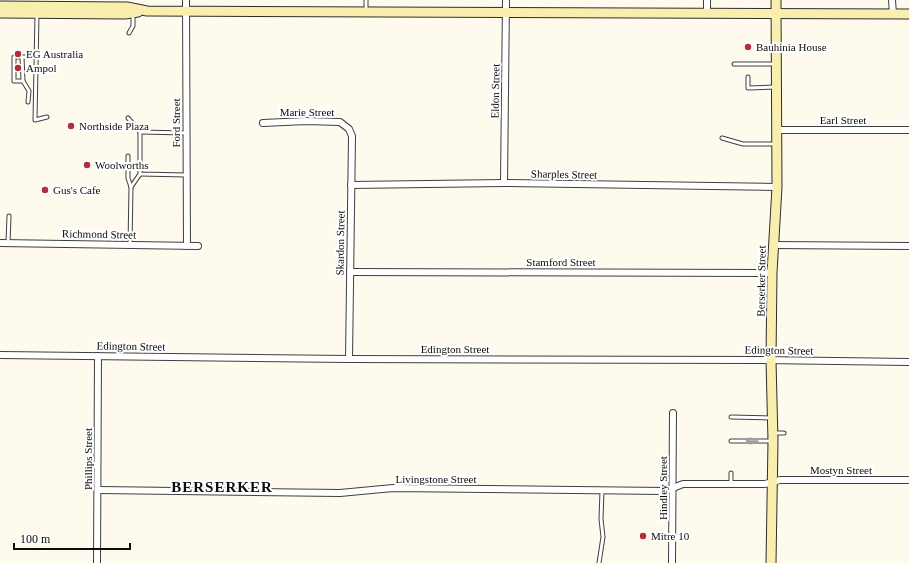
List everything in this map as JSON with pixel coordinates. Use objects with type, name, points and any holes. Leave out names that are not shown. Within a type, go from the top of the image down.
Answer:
[{"type":"main road","name":"Berserker Street","points":[[772,563],[773,418],[771,360],[772,273],[777,187],[776,0]]},
{"type":"main road","points":[[0,6],[133,11]]},
{"type":"main road","points":[[0,13],[186,10],[909,14]]},
{"type":"street","name":"Ford Street","points":[[186,0],[187,246]]},
{"type":"street","name":"Eldon Street","points":[[504,183],[506,0]]},
{"type":"street","points":[[707,0],[707,13]]},
{"type":"street","points":[[892,0],[893,14]]},
{"type":"street","name":"Marie Street","points":[[263,123],[306,121],[340,122],[349,129]]},
{"type":"street","name":"Skardon Street","points":[[349,129],[352,136],[350,359]]},
{"type":"street","name":"Earl Street","points":[[777,130],[909,130]]},
{"type":"street","name":"Sharples Street","points":[[352,185],[504,183],[777,187]]},
{"type":"street","name":"Richmond Street","points":[[0,243],[198,246]]},
{"type":"street","points":[[773,246],[909,246]]},
{"type":"street","name":"Stamford Street","points":[[350,272],[772,273]]},
{"type":"street","name":"Edington Street","points":[[0,355],[350,359],[771,360],[909,362]]},
{"type":"street","name":"Phillips Street","points":[[96,563],[98,490],[98,356]]},
{"type":"street","name":"Hindley Street","points":[[672,563],[673,413]]},
{"type":"street","name":"Mostyn Street","points":[[773,482],[780,480],[909,480]]},
{"type":"street","name":"Livingstone Street","points":[[98,490],[340,492],[393,488],[665,491],[683,484],[765,484],[773,482]]},
{"type":"lane","points":[[366,0],[366,11]]},
{"type":"lane","points":[[129,33],[133,26],[133,11]]},
{"type":"lane","points":[[36,13],[35,120],[46,117]]},
{"type":"lane","points":[[23,81],[14,81],[14,57],[36,57]]},
{"type":"lane","points":[[22,57],[23,81],[29,91],[28,102],[36,98]]},
{"type":"lane","points":[[734,64],[776,64]]},
{"type":"lane","points":[[748,77],[748,88],[777,88]]},
{"type":"lane","points":[[128,118],[140,132],[140,174],[131,188]]},
{"type":"lane","points":[[140,132],[186,133]]},
{"type":"lane","points":[[722,138],[744,144],[777,144]]},
{"type":"lane","points":[[128,156],[128,178],[131,188],[130,245]]},
{"type":"lane","points":[[140,174],[186,175]]},
{"type":"lane","points":[[8,243],[9,216]]},
{"type":"lane","points":[[732,417],[773,418]]},
{"type":"lane","points":[[731,440],[773,437],[784,434]]},
{"type":"lane","points":[[731,473],[731,484]]},
{"type":"lane","points":[[599,563],[603,537],[601,519],[602,490]]},
{"type":"place","name":"Bauhinia House","points":[[748,47]]},
{"type":"place","name":"EG Australia","points":[[18,54]]},
{"type":"place","name":"Ampol","points":[[18,68]]},
{"type":"place","name":"Northside Plaza","points":[[71,126]]},
{"type":"place","name":"Woolworths","points":[[87,165]]},
{"type":"place","name":"Gus's Cafe","points":[[45,190]]},
{"type":"place","name":"Mitre 10","points":[[643,536]]},
{"type":"district","name":"BERSERKER","points":[[222,487]]}]
